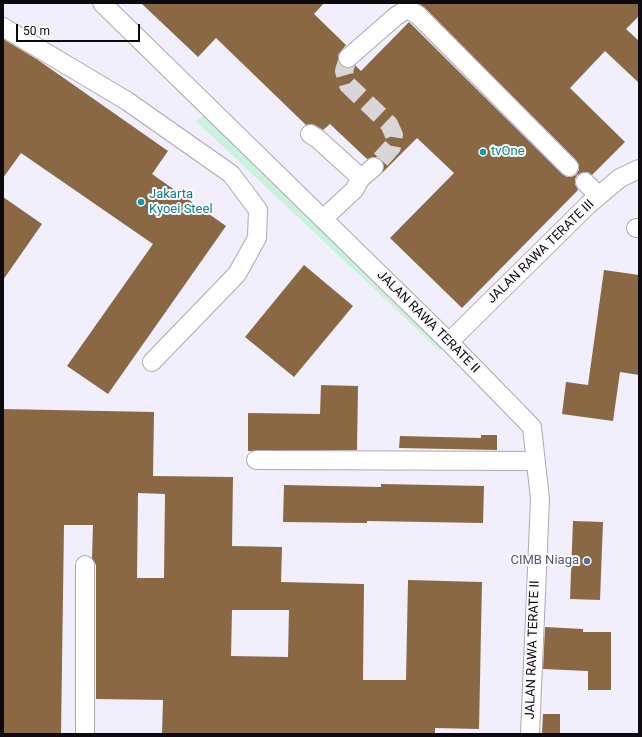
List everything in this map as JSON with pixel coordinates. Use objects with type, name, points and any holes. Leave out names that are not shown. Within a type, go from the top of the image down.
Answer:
[{"type":"street","name":"JALAN RAWA TERATE II","points":[[102,3],[449,342],[532,427],[540,499],[530,734]]},
{"type":"street","points":[[348,58],[396,16],[407,9],[418,15],[570,167]]},
{"type":"street","points":[[3,27],[127,101],[232,174],[258,210],[257,238],[237,274],[152,362]]},
{"type":"street","points":[[310,134],[368,172],[354,190],[323,219]]},
{"type":"street","name":"JALAN RAWA TERATE III","points":[[449,342],[589,204],[620,178],[639,169]]},
{"type":"street","points":[[585,182],[598,196]]},
{"type":"street","points":[[256,460],[536,461]]},
{"type":"street","points":[[85,565],[85,734]]},
{"type":"shaded area","points":[[3,3],[639,3],[639,734],[3,734]]},
{"type":"green space","points":[[211,110],[449,342],[440,351],[196,121]]},
{"type":"building","name":"tvOne","points":[[141,3],[324,3],[314,14],[346,45],[338,55],[340,65],[344,68],[350,68],[355,65],[361,71],[409,22],[562,174],[567,177],[576,175],[579,170],[579,165],[576,160],[425,8],[418,3],[639,3],[639,16],[626,29],[639,41],[639,83],[605,51],[570,88],[625,142],[592,175],[588,172],[583,172],[577,175],[575,184],[578,190],[462,308],[390,238],[454,173],[417,138],[382,173],[384,166],[382,160],[378,157],[367,159],[330,124],[323,130],[315,125],[306,125],[216,38],[198,57]]},
{"type":"building","name":"Jakarta Kyoei Steel","points":[[3,39],[38,60],[168,151],[152,174],[226,226],[108,394],[67,366],[153,244],[21,153],[3,178]]},
{"type":"building","points":[[3,197],[42,224],[3,280]]},
{"type":"building","points":[[304,265],[353,306],[294,377],[245,337]]},
{"type":"building","points":[[604,270],[639,275],[639,375],[620,372],[613,421],[562,414],[566,382],[588,385]]},
{"type":"building","points":[[321,385],[358,386],[357,450],[248,451],[248,413],[320,414]]},
{"type":"building","points":[[3,409],[154,412],[153,476],[233,477],[232,546],[282,547],[281,582],[364,584],[363,680],[406,680],[408,580],[482,582],[479,729],[435,728],[435,734],[162,734],[163,700],[96,699],[96,565],[92,558],[93,525],[64,525],[61,734],[3,734]],"holes":[[[138,493],[165,494],[164,578],[137,578]],[[232,610],[289,610],[288,657],[231,656]]]},
{"type":"building","points":[[481,435],[497,435],[497,450],[399,448],[400,436],[481,438]]},
{"type":"building","points":[[381,484],[484,486],[483,523],[367,521],[367,523],[283,522],[284,485],[381,487]]},
{"type":"building","name":"CIMB Niaga","points":[[573,521],[603,522],[600,600],[570,599]]},
{"type":"building","points":[[545,627],[583,629],[583,632],[611,632],[611,690],[588,690],[588,671],[543,669]]},
{"type":"building","points":[[543,714],[560,714],[560,734],[542,734]]},
{"type":"tunnel","points":[[348,58],[344,71],[348,85],[389,124],[394,135],[392,147],[374,167]]},
{"type":"place","name":"tvOne","points":[[483,152]]},
{"type":"place","name":"Jakarta Kyoei Steel","points":[[141,202]]},
{"type":"place","name":"CIMB Niaga","points":[[587,561]]}]
